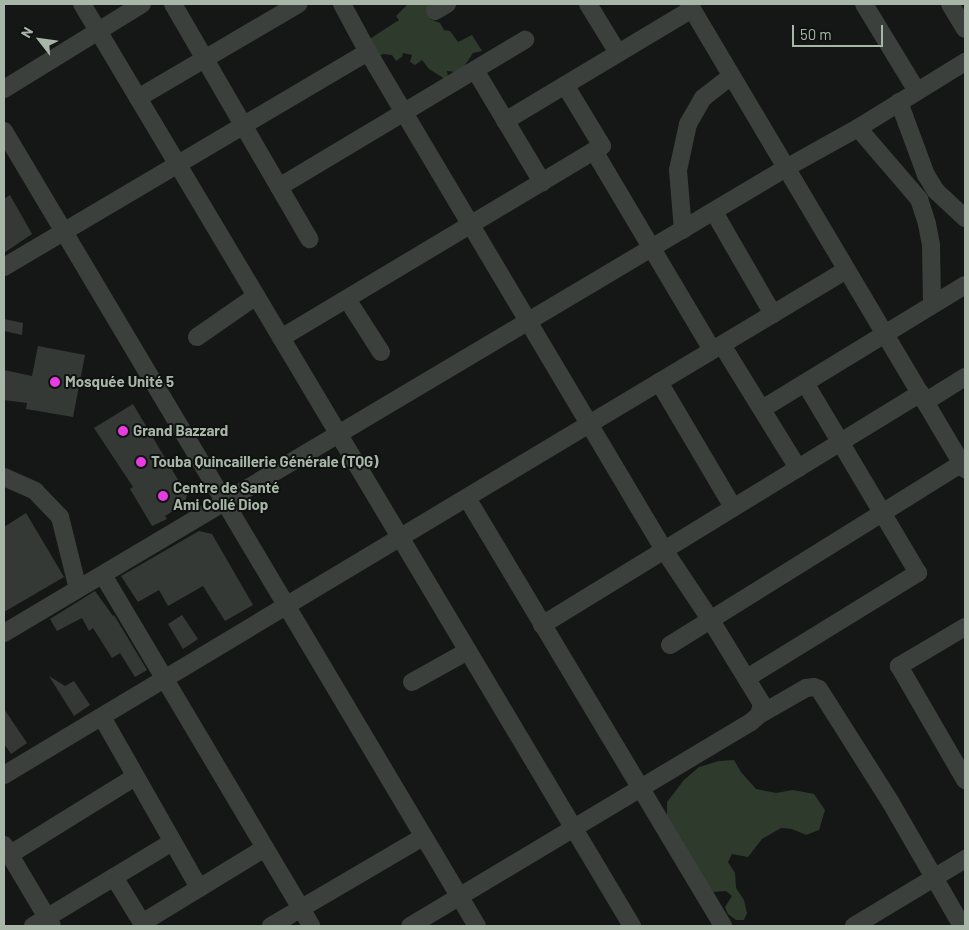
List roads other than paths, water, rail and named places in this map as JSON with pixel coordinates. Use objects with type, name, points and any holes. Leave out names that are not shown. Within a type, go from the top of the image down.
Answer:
[{"type":"street","points":[[82,4],[632,926]]},
{"type":"street","points":[[4,89],[142,4]]},
{"type":"street","points":[[173,4],[309,239]]},
{"type":"street","points":[[138,98],[298,4]]},
{"type":"street","points":[[342,4],[368,52],[664,550],[747,678],[762,704],[759,715]]},
{"type":"street","points":[[588,4],[618,53]]},
{"type":"street","points":[[864,4],[917,91]]},
{"type":"street","points":[[950,4],[965,29]]},
{"type":"street","points":[[505,121],[618,53],[691,6],[963,466],[882,513],[670,645]]},
{"type":"street","points":[[279,187],[526,40]]},
{"type":"street","points":[[4,267],[368,52]]},
{"type":"street","points":[[4,633],[786,168],[858,128],[965,62]]},
{"type":"street","points":[[475,70],[542,182]]},
{"type":"street","points":[[683,230],[678,170],[688,124],[703,98],[732,76]]},
{"type":"street","points":[[281,338],[602,146],[566,85]]},
{"type":"street","points":[[899,102],[926,175],[936,191],[965,218]]},
{"type":"street","points":[[858,128],[919,199],[931,245],[932,304]]},
{"type":"street","points":[[4,131],[477,926]]},
{"type":"street","points":[[594,151],[652,248],[717,347],[762,409],[798,468]]},
{"type":"street","points":[[919,199],[936,191]]},
{"type":"street","points":[[714,212],[773,314]]},
{"type":"street","points":[[4,775],[846,270]]},
{"type":"street","points":[[762,409],[885,335],[932,304],[965,286]]},
{"type":"street","points":[[197,337],[256,296]]},
{"type":"street","points":[[347,299],[381,352]]},
{"type":"street","points":[[542,625],[840,442],[922,397],[965,377]]},
{"type":"street","points":[[659,382],[734,507]]},
{"type":"street","points":[[747,678],[918,573],[805,384]]},
{"type":"street","points":[[4,477],[35,490],[60,517],[78,589]]},
{"type":"street","points":[[466,498],[723,926]]},
{"type":"street","points":[[103,574],[311,926]]},
{"type":"street","points":[[965,628],[899,666],[965,780]]},
{"type":"street","points":[[412,682],[468,651]]},
{"type":"street","points":[[410,926],[759,715],[806,688],[814,687],[819,689],[891,803],[962,926]]},
{"type":"street","points":[[102,717],[199,888]]},
{"type":"street","points":[[135,777],[7,850],[44,924],[114,877],[172,842]]},
{"type":"street","points":[[271,926],[423,837]]},
{"type":"street","points":[[114,877],[143,925],[265,848]]},
{"type":"street","points":[[854,926],[965,859]]},
{"type":"place","name":"Mosquée Unité 5","points":[[55,382]]},
{"type":"place","name":"Grand Bazzard","points":[[123,431]]},
{"type":"place","name":"Touba Quincaillerie Générale (TQG)","points":[[141,462]]},
{"type":"place","name":"Centre de Santé Ami Collé Diop","points":[[163,496]]}]
